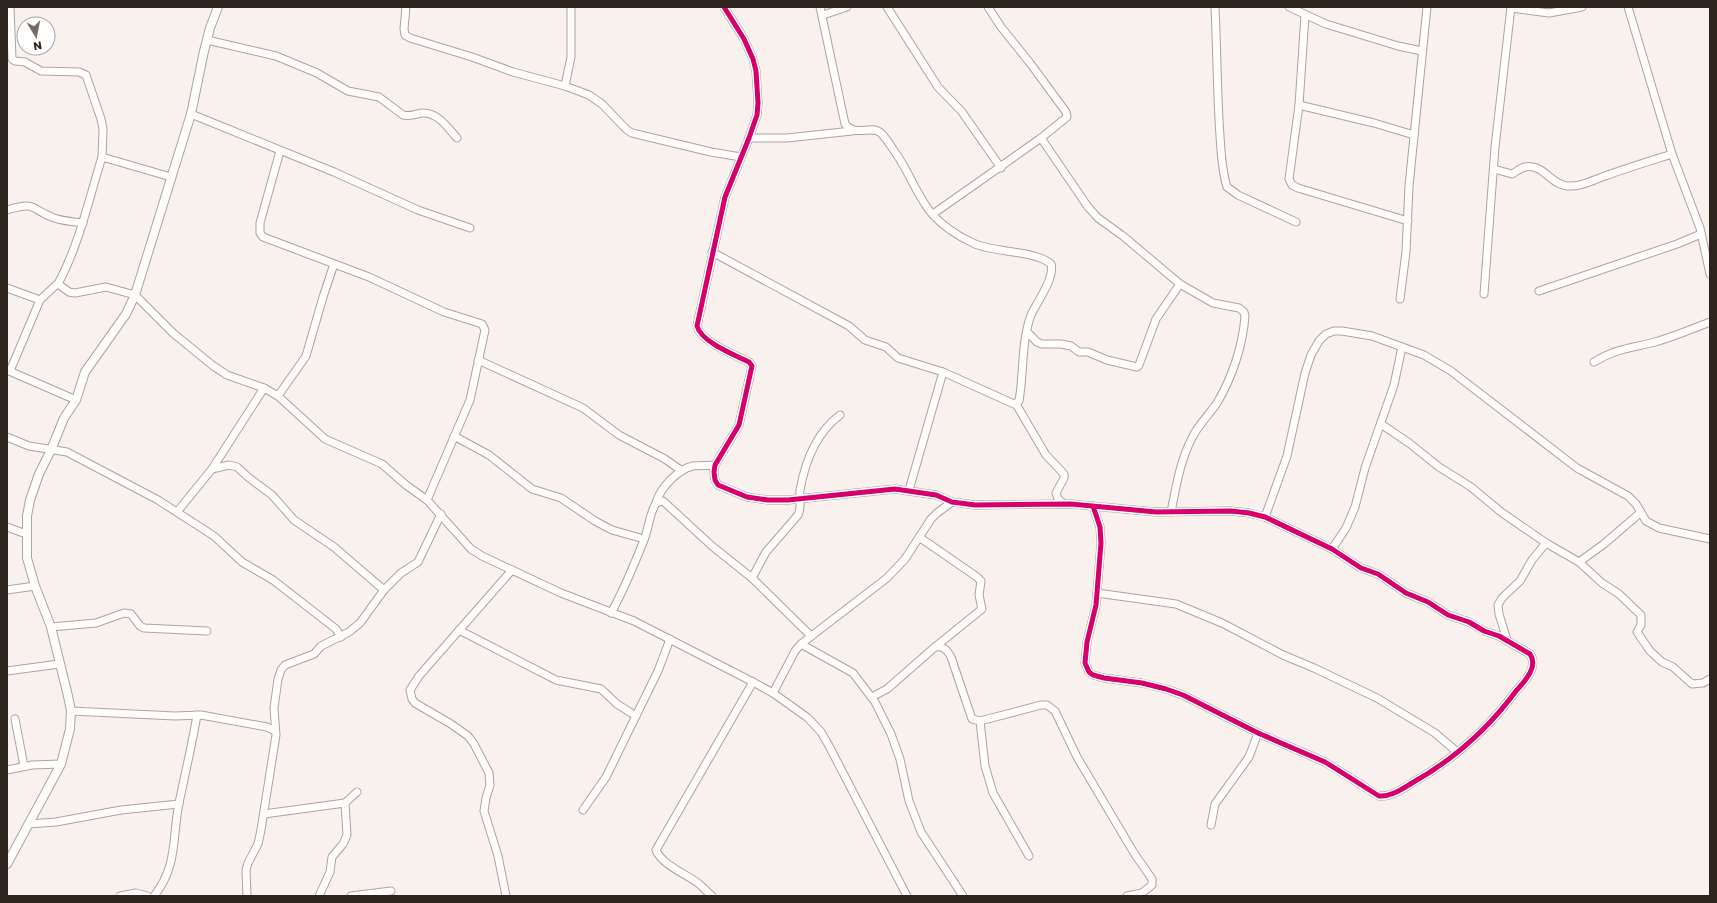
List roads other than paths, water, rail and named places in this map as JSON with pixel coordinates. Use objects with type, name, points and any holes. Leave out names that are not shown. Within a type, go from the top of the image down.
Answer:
[{"type":"street","points":[[10,7],[12,59],[15,61],[25,62],[41,71],[78,72],[86,75],[103,129],[102,157],[83,223],[65,272],[58,284],[40,300],[9,371],[76,400]]},
{"type":"street","points":[[7,864],[61,764],[70,729],[71,711],[51,627],[35,586],[27,558],[26,516],[39,474],[64,418],[76,400],[85,372],[126,314],[135,295],[191,114],[207,40],[218,7]]},
{"type":"street","points":[[406,7],[404,29],[405,35],[410,38],[472,57],[513,72],[565,86],[594,98],[632,133],[712,152],[741,157]]},
{"type":"street","points":[[565,86],[571,57],[571,7]]},
{"type":"street","points":[[724,7],[749,50],[756,71],[758,103],[757,115],[749,138],[724,197],[697,326],[701,334],[719,347],[749,362],[752,366],[739,424],[716,465],[714,472],[714,480],[718,486],[747,497],[768,500],[879,490],[909,490],[936,495],[952,502],[988,506],[1064,504],[1093,506],[1171,512],[1231,511],[1249,513],[1265,517],[1332,549],[1361,568],[1378,574],[1406,594],[1428,602],[1448,615],[1470,622],[1484,631],[1507,640],[1530,654],[1533,657],[1533,666],[1528,676],[1501,712],[1478,736],[1439,767],[1397,792],[1379,796],[1326,762],[1258,733],[1183,695],[1142,683],[1104,678],[1093,675],[1089,672],[1085,663],[1087,642],[1097,593],[1101,543],[1100,527],[1093,506]]},
{"type":"street","points":[[820,7],[823,15],[845,124],[852,130]]},
{"type":"street","points":[[823,15],[847,7]]},
{"type":"street","points":[[887,7],[938,87],[962,112],[1001,168]]},
{"type":"street","points":[[933,214],[968,188],[1001,168],[1065,119],[1067,115],[988,7]]},
{"type":"street","points":[[1214,7],[1220,144],[1225,182],[1227,187],[1238,195],[1296,222]]},
{"type":"street","points":[[1400,299],[1408,221],[1409,186],[1427,7]]},
{"type":"street","points":[[1484,294],[1504,57],[1511,7],[1549,13],[1582,7]]},
{"type":"street","points":[[1628,7],[1672,154],[1701,234],[1710,274]]},
{"type":"street","points":[[1293,8],[1305,15],[1345,30],[1398,46],[1422,51]]},
{"type":"street","points":[[1305,15],[1298,105],[1290,179],[1292,185],[1408,221]]},
{"type":"street","points":[[207,40],[276,56],[317,73],[348,91],[379,97],[403,115],[407,116],[421,113],[432,115],[440,119],[458,138]]},
{"type":"street","points":[[1298,105],[1368,121],[1414,135]]},
{"type":"street","points":[[191,114],[340,175],[418,210],[470,228]]},
{"type":"street","points":[[749,138],[787,138],[852,130],[874,130],[882,134],[906,169],[933,214],[953,231],[980,247],[1044,259],[1051,264],[1052,273],[1032,314],[1027,332],[1022,385],[1019,401],[1016,404]]},
{"type":"street","points":[[1041,138],[1093,213],[1180,284],[1213,303],[1240,308],[1244,312],[1245,316],[1241,344],[1224,389],[1216,404],[1192,436],[1184,455],[1171,512]]},
{"type":"street","points":[[280,151],[260,223],[260,233],[263,237],[369,277],[444,312],[482,324],[485,330],[470,400],[427,500]]},
{"type":"street","points":[[1494,169],[1512,174],[1523,167],[1534,167],[1547,173],[1554,182],[1562,186],[1570,186],[1585,184],[1672,154]]},
{"type":"street","points":[[102,157],[171,177]]},
{"type":"street","points":[[7,210],[29,205],[54,218],[83,223]]},
{"type":"street","points":[[1539,291],[1677,244],[1701,234]]},
{"type":"street","points":[[712,252],[849,326],[865,340],[886,348],[898,358],[943,372],[1016,404],[1046,455],[1064,474],[1064,478],[1056,493],[1058,499],[1064,504]]},
{"type":"street","points":[[278,396],[306,356],[334,264]]},
{"type":"street","points":[[58,284],[69,292],[75,293],[106,287],[135,295],[173,333],[212,365],[227,375],[264,388],[278,396],[325,439],[382,464],[406,485],[427,500],[471,549],[482,556],[561,593],[634,622],[774,693],[808,718],[821,732],[907,896]]},
{"type":"street","points":[[1027,332],[1037,342],[1042,344],[1061,344],[1071,346],[1079,352],[1088,352],[1107,360],[1137,367],[1156,319],[1180,284]]},
{"type":"street","points":[[7,288],[40,300]]},
{"type":"street","points":[[1594,362],[1606,354],[1654,342],[1710,322]]},
{"type":"street","points":[[1265,517],[1287,456],[1305,373],[1311,355],[1319,341],[1326,334],[1334,331],[1342,331],[1372,336],[1424,355],[1451,371],[1577,468],[1628,496],[1636,504],[1646,521],[1659,528],[1710,539]]},
{"type":"street","points":[[1332,549],[1351,519],[1365,468],[1394,385],[1402,347]]},
{"type":"street","points":[[478,360],[583,408],[619,435],[665,459],[682,471]]},
{"type":"street","points":[[909,490],[943,372]]},
{"type":"street","points":[[177,512],[212,469],[264,388]]},
{"type":"street","points":[[752,578],[766,552],[798,515],[800,509],[799,498],[803,476],[812,448],[830,422],[840,415]]},
{"type":"street","points":[[1381,424],[1409,443],[1439,467],[1482,495],[1501,512],[1546,543],[1579,562],[1602,583],[1619,594],[1640,613],[1642,618],[1641,625],[1636,632],[1650,650],[1662,662],[1673,667],[1692,684],[1703,684],[1710,679]]},
{"type":"street","points":[[454,436],[489,455],[532,489],[561,498],[612,530],[644,539]]},
{"type":"street","points":[[7,437],[29,446],[67,452],[177,512],[214,536],[242,562],[273,580],[336,629],[341,637]]},
{"type":"street","points":[[212,469],[229,465],[237,467],[248,478],[272,495],[294,520],[334,547],[384,590]]},
{"type":"street","points":[[612,613],[627,584],[644,539],[648,519],[656,503],[658,495],[682,471],[694,466],[716,465]]},
{"type":"street","points":[[656,503],[665,502],[712,546],[752,578],[811,636]]},
{"type":"street","points":[[774,693],[795,651],[801,644],[887,578],[905,559],[931,519],[952,502]]},
{"type":"street","points":[[1579,562],[1604,544],[1640,513]]},
{"type":"street","points":[[247,896],[246,870],[258,844],[264,814],[276,735],[274,708],[278,679],[281,670],[286,665],[314,654],[321,646],[341,637],[360,623],[384,590],[401,573],[418,562],[441,514]]},
{"type":"street","points":[[7,527],[26,534]]},
{"type":"street","points":[[872,697],[887,689],[935,647],[982,609],[979,593],[981,581],[919,537]]},
{"type":"street","points":[[1507,640],[1499,614],[1498,605],[1502,598],[1520,581],[1532,560],[1546,543]]},
{"type":"street","points":[[506,896],[498,856],[484,811],[490,785],[489,773],[474,744],[468,736],[451,724],[415,703],[410,695],[410,690],[419,676],[512,570]]},
{"type":"street","points":[[7,590],[35,586]]},
{"type":"street","points":[[1097,593],[1176,604],[1222,623],[1283,655],[1377,698],[1435,733],[1457,752]]},
{"type":"street","points":[[51,627],[71,624],[96,623],[124,613],[131,614],[140,626],[144,628],[207,631]]},
{"type":"street","points":[[460,630],[556,680],[601,689],[617,704],[636,716]]},
{"type":"street","points":[[583,810],[606,777],[658,671],[670,639]]},
{"type":"street","points":[[801,644],[853,673],[872,697],[891,734],[900,759],[909,801],[921,832],[963,896]]},
{"type":"street","points":[[935,647],[947,650],[951,657],[972,719],[980,721],[1041,705],[1047,705],[1055,711],[1077,757],[1134,853],[1152,879],[1152,885],[1142,893],[1127,896]]},
{"type":"street","points":[[7,671],[59,664]]},
{"type":"street","points":[[712,896],[699,884],[678,871],[660,856],[656,850],[753,682]]},
{"type":"street","points":[[71,711],[197,715],[267,727],[275,731]]},
{"type":"street","points":[[154,896],[162,887],[168,875],[171,864],[179,804],[197,715]]},
{"type":"street","points":[[15,719],[24,766]]},
{"type":"street","points":[[980,721],[985,766],[993,793],[1029,856]]},
{"type":"street","points":[[1211,825],[1215,804],[1249,757],[1258,733]]},
{"type":"street","points":[[7,770],[24,766],[61,764]]},
{"type":"street","points":[[264,814],[345,803],[357,792]]},
{"type":"street","points":[[319,896],[330,872],[332,857],[343,844],[347,835],[345,803]]},
{"type":"street","points":[[28,824],[56,822],[121,810],[179,804]]},
{"type":"street","points":[[351,896],[391,891]]},
{"type":"street","points":[[120,896],[136,894],[147,896]]}]
